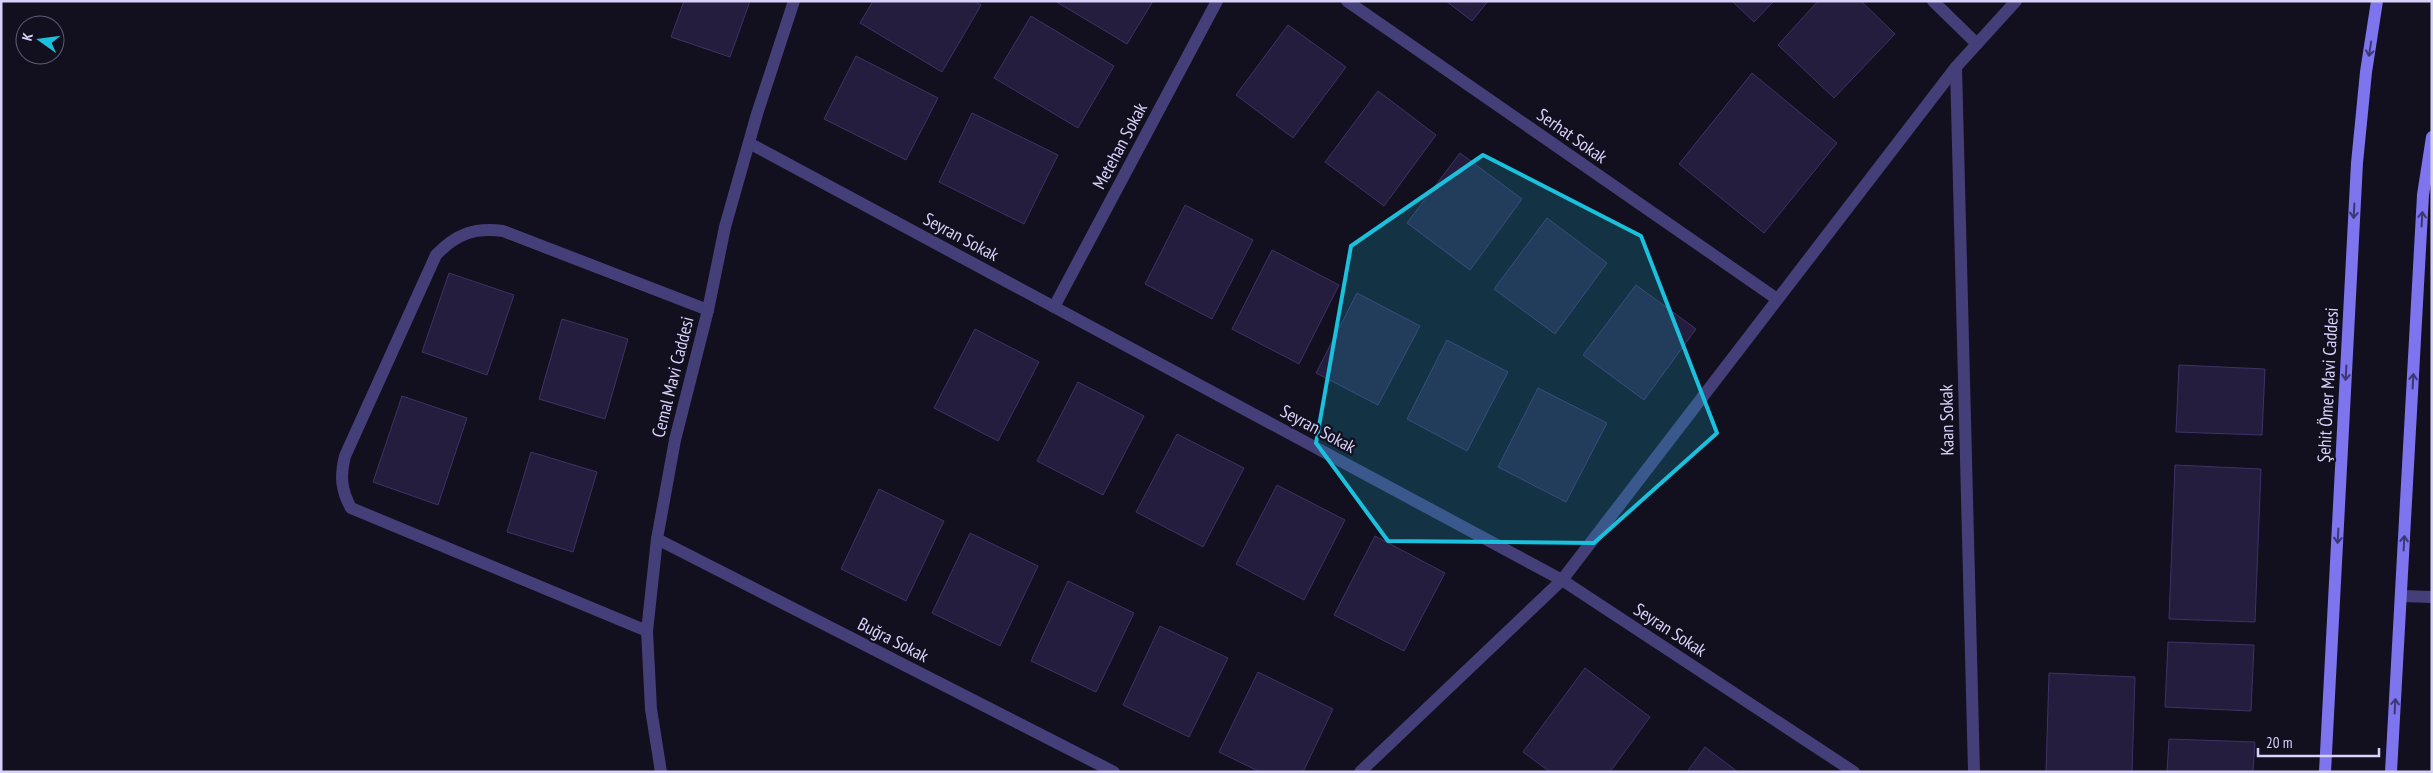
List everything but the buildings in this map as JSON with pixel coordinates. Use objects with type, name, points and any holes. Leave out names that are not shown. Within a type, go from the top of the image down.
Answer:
[{"type":"main road","name":"Şehit Ömer Mavi Caddesi","points":[[2325,772],[2357,163],[2366,72],[2377,1]]},
{"type":"main road","points":[[2391,772],[2423,195],[2432,137]]},
{"type":"street","name":"Cemal Mavi Caddesi","points":[[661,772],[651,709],[647,631],[657,539],[674,440],[708,310],[725,227],[749,143],[794,1]]},
{"type":"street","name":"Metehan Sokak","points":[[1054,307],[1217,1]]},
{"type":"street","name":"Serhat Sokak","points":[[1347,1],[1777,299]]},
{"type":"street","points":[[1934,1],[1978,44]]},
{"type":"street","points":[[1360,772],[1562,580],[1956,67],[2016,1]]},
{"type":"street","name":"Kaan Sokak","points":[[1956,67],[1974,772]]},
{"type":"street","name":"Seyran Sokak","points":[[749,143],[1562,580],[1854,772]]},
{"type":"street","points":[[647,631],[351,508],[343,490],[342,470],[345,456],[436,255],[448,242],[465,233],[477,230],[503,231],[708,310]]},
{"type":"street","name":"Buğra Sokak","points":[[657,539],[1114,772]]},
{"type":"street","points":[[2401,596],[2432,597]]},
{"type":"highlighted area","points":[[1483,155],[1641,236],[1717,433],[1594,543],[1388,541],[1316,443],[1351,246]]}]
